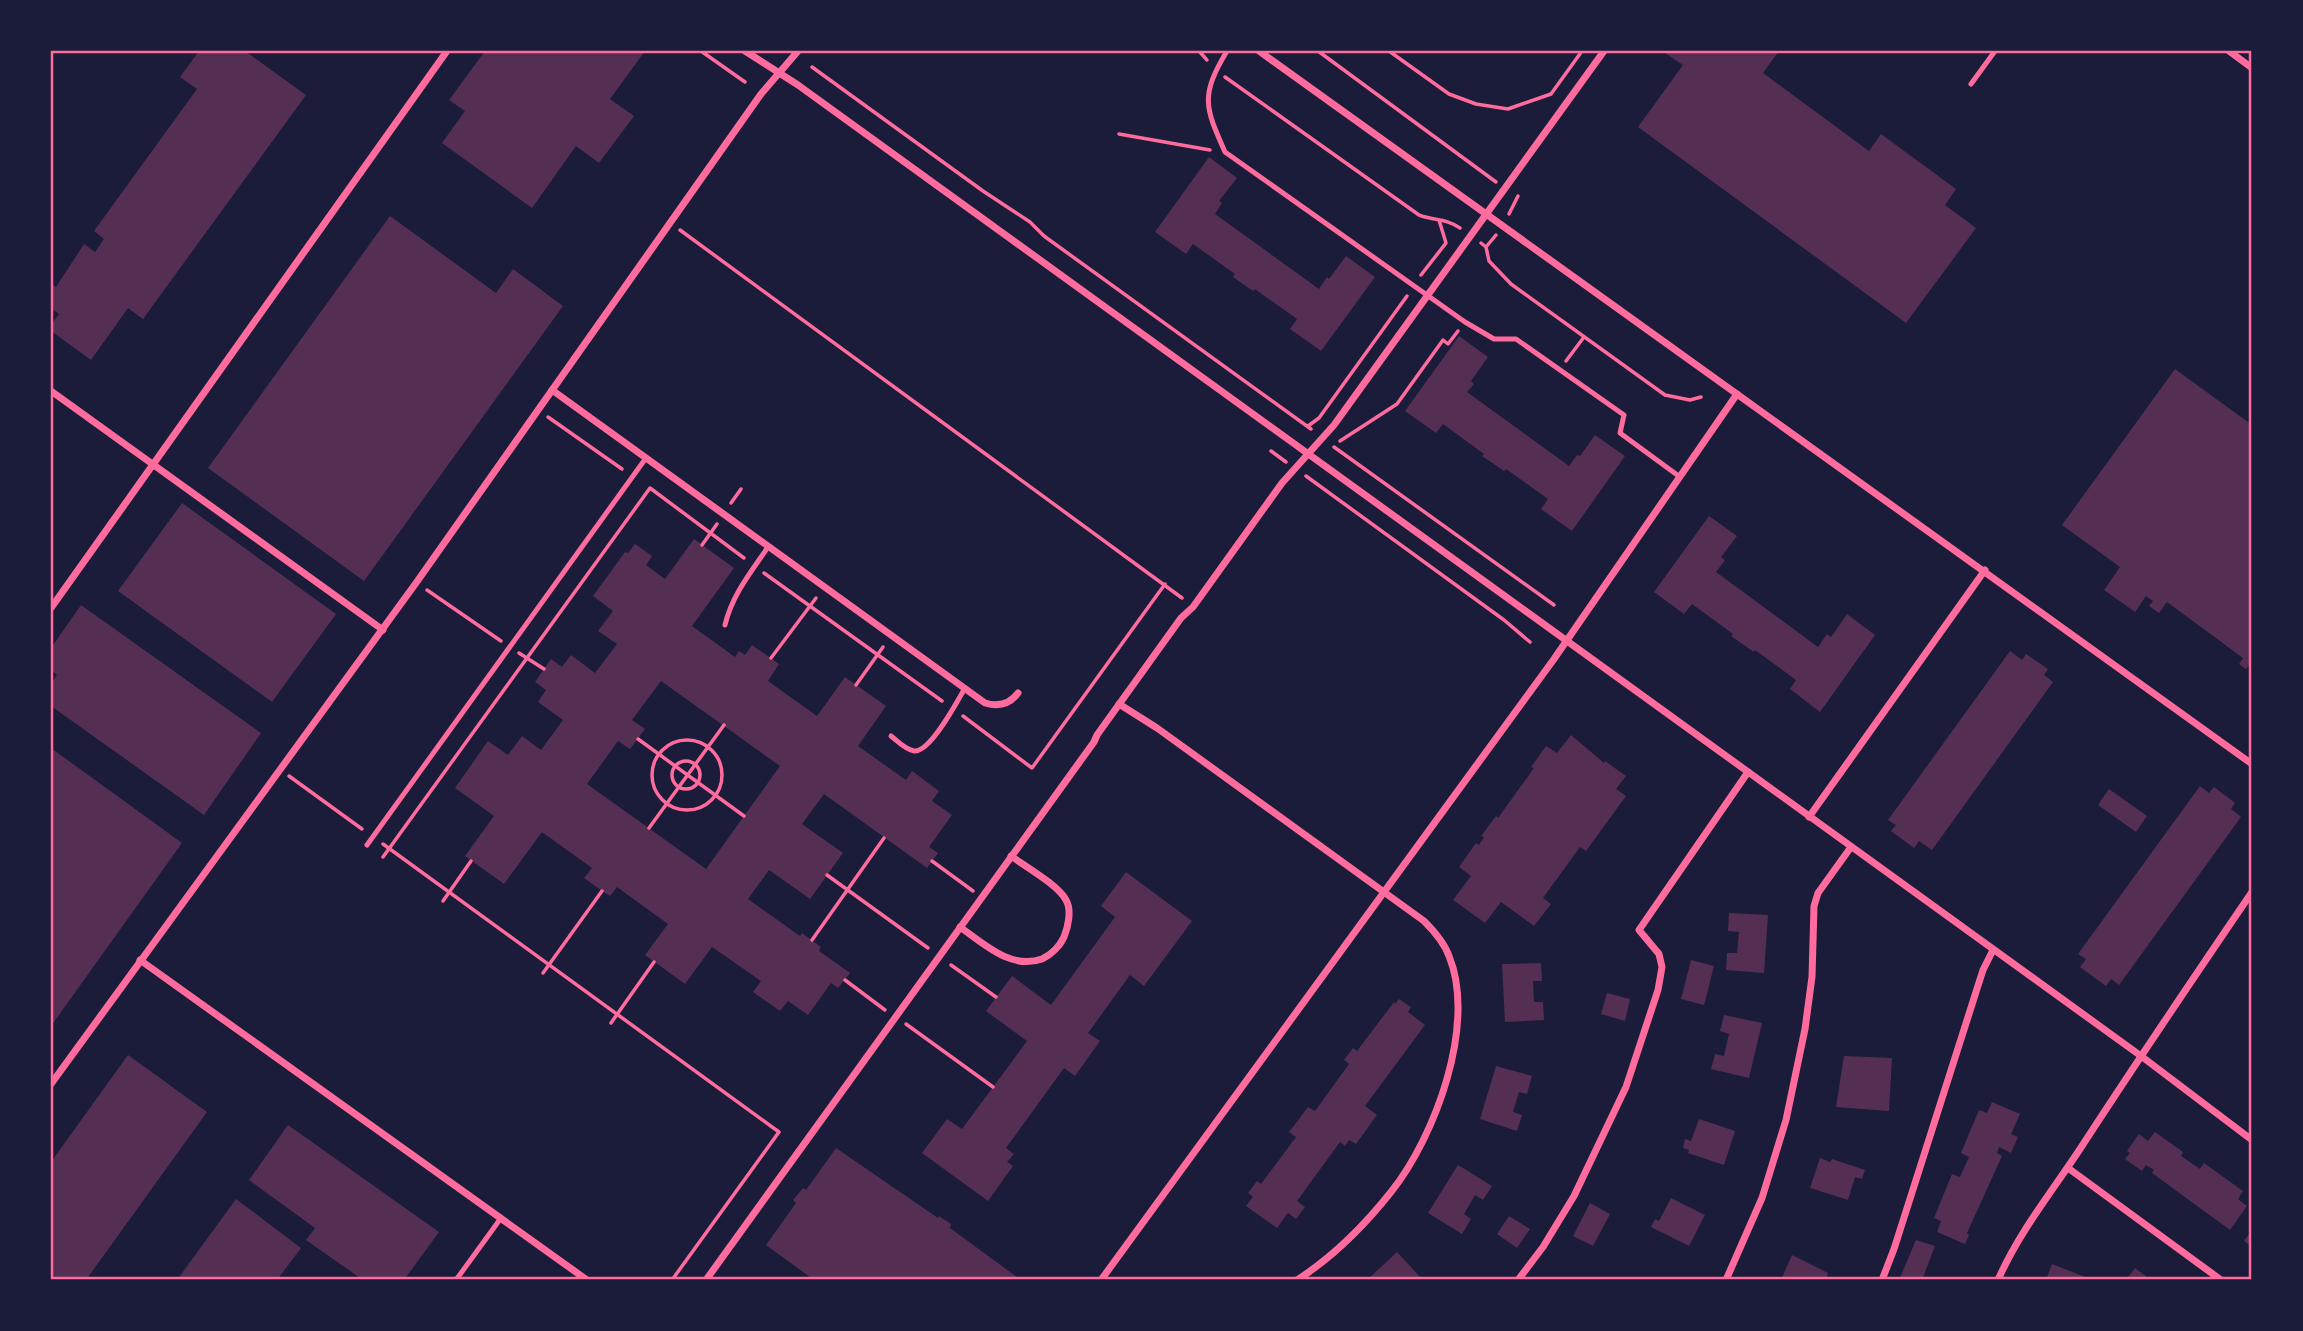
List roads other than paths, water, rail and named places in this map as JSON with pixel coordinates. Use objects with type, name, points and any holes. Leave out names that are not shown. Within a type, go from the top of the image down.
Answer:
[{"type":"street","points":[[51,608],[447,51]]},
{"type":"street","points":[[745,51],[809,93],[2141,1056],[2252,1140]]},
{"type":"street","points":[[51,1084],[416,583],[761,94],[798,51]]},
{"type":"street","points":[[1259,51],[2252,764]]},
{"type":"street","points":[[706,1280],[1094,743],[1097,735],[1181,618],[1193,607],[1282,483],[1334,425],[1604,51]]},
{"type":"street","points":[[2229,51],[2252,68]]},
{"type":"street","points":[[552,390],[985,703],[1006,703],[1018,693]]},
{"type":"street","points":[[51,391],[383,629]]},
{"type":"street","points":[[1103,1280],[1566,641],[1737,394]]},
{"type":"street","points":[[1809,817],[1985,570]]},
{"type":"street","points":[[1119,704],[1157,727],[1424,921],[1448,953],[1455,973],[1459,1004],[1455,1047],[1439,1100],[1419,1148],[1392,1191],[1359,1229],[1314,1269],[1297,1280]]},
{"type":"street","points":[[1518,1280],[1543,1247],[1574,1196],[1626,1087],[1658,990],[1662,967],[1659,954],[1639,930],[1748,772]]},
{"type":"street","points":[[1726,1280],[1762,1198],[1786,1120],[1805,1029],[1812,977],[1814,906],[1822,885],[1851,847]]},
{"type":"street","points":[[960,927],[999,954],[1017,962],[1033,962],[1050,955],[1063,940],[1069,923],[1067,901],[1012,856]]},
{"type":"street","points":[[1998,1280],[2029,1220],[2068,1168],[2252,892]]},
{"type":"street","points":[[1882,1280],[1983,970],[1993,950]]},
{"type":"street","points":[[141,960],[587,1280]]},
{"type":"street","points":[[2068,1168],[2221,1280]]},
{"type":"lane","points":[[1227,51],[1215,71],[1208,93],[1209,116],[1226,152],[1465,322],[1494,340],[1516,339],[1624,415],[1620,433],[1680,477]]},
{"type":"lane","points":[[1971,84],[1995,51]]},
{"type":"lane","points":[[367,845],[646,458]]},
{"type":"lane","points":[[725,625],[737,591],[768,547]]},
{"type":"lane","points":[[891,736],[909,750],[916,752],[924,749],[965,688]]},
{"type":"lane","points":[[456,1280],[501,1218]]}]
